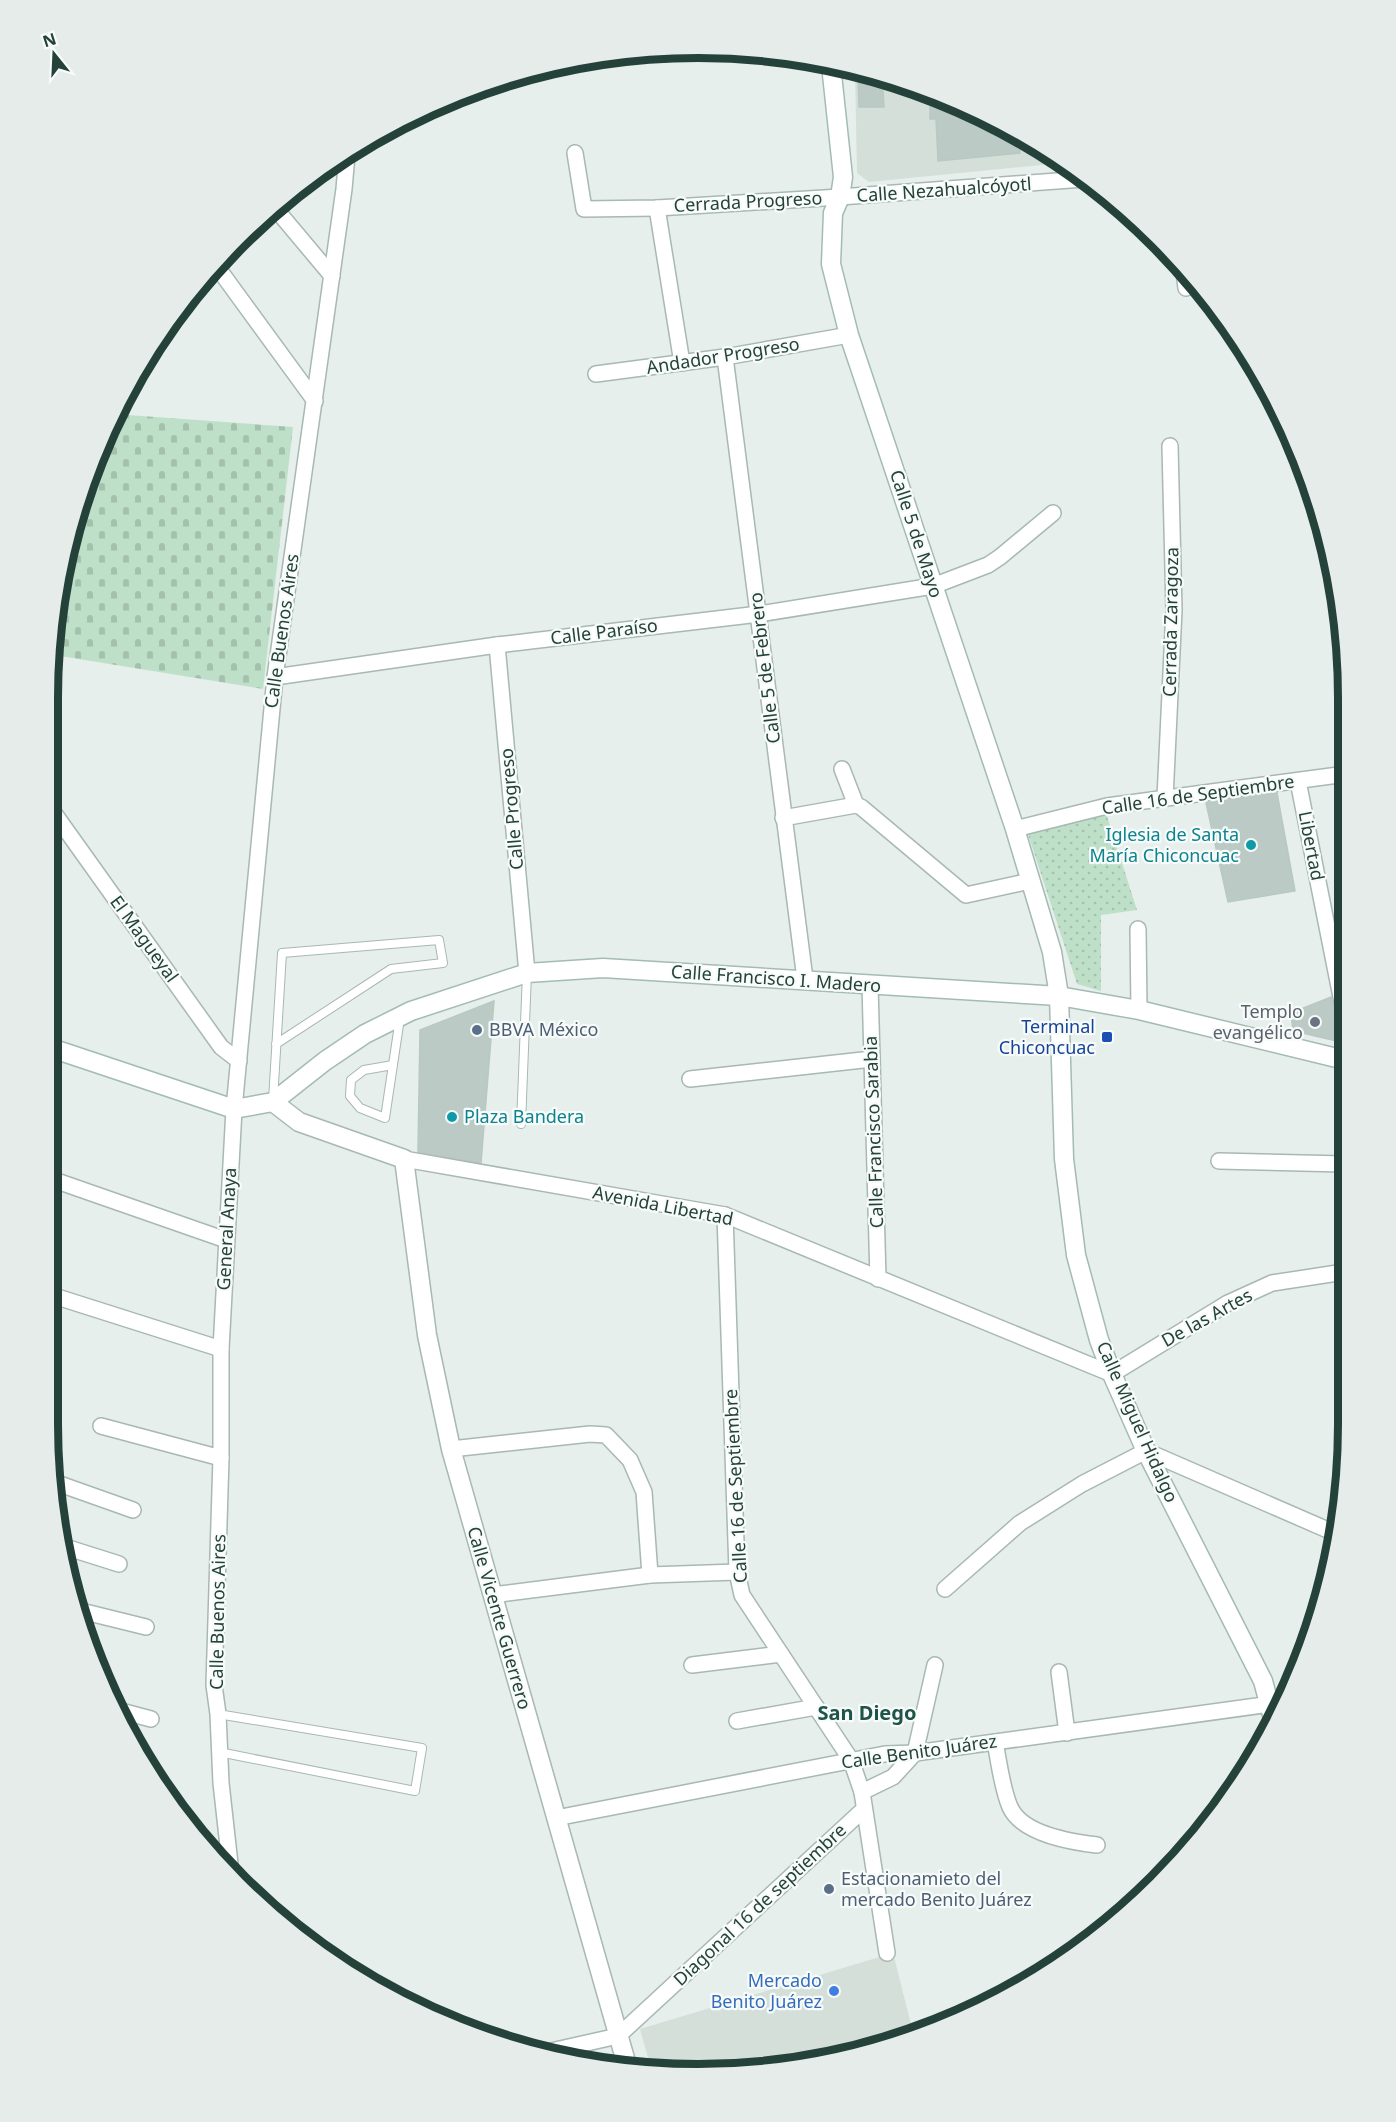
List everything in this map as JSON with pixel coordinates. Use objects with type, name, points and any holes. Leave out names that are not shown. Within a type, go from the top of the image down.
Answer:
[{"type":"main road","name":"Calle 5 de Mayo","points":[[832,73],[843,177],[840,197],[833,213],[831,264],[849,335],[1015,829],[1052,952],[1059,996]]},
{"type":"main road","name":"Calle Francisco I. Madero","points":[[234,1109],[273,1102],[365,1034],[411,1011],[527,973],[603,968],[1059,996],[1139,1010],[1338,1058]]},
{"type":"main road","name":"Calle Miguel Hidalgo","points":[[1059,996],[1064,1160],[1076,1254],[1099,1340],[1146,1451],[1274,1703]]},
{"type":"main road","points":[[58,1050],[234,1109]]},
{"type":"main road","name":"Avenida Libertad","points":[[273,1102],[299,1122],[404,1159]]},
{"type":"main road","name":"Calle Vicente Guerrero","points":[[404,1159],[427,1335],[451,1449],[625,2059]]},
{"type":"street","name":"Cerrada Progreso","points":[[575,153],[584,209],[657,208],[840,197]]},
{"type":"street","name":"Calle Buenos Aires","points":[[234,1109],[275,677],[315,401],[346,164]]},
{"type":"street","name":"Calle Nezahualcóyotl","points":[[840,197],[1064,174]]},
{"type":"street","points":[[657,208],[682,363]]},
{"type":"street","points":[[280,214],[332,276]]},
{"type":"street","points":[[221,272],[315,401]]},
{"type":"street","name":"Andador Progreso","points":[[596,374],[725,357],[849,335]]},
{"type":"street","name":"Calle 5 de Febrero","points":[[725,357],[805,979]]},
{"type":"street","name":"Cerrada Zaragoza","points":[[1165,798],[1174,610],[1170,446]]},
{"type":"street","name":"Calle Paraíso","points":[[275,677],[497,645],[759,614],[933,586],[988,565],[1053,513]]},
{"type":"street","name":"Calle Progreso","points":[[497,645],[527,973]]},
{"type":"street","points":[[842,769],[856,805]]},
{"type":"street","name":"Calle 16 de Septiembre","points":[[1015,829],[1107,806],[1338,775]]},
{"type":"street","name":"Libertad","points":[[1298,781],[1338,982]]},
{"type":"street","points":[[783,818],[856,805],[966,895],[1030,881]]},
{"type":"street","name":"El Magueyal","points":[[58,819],[221,1047],[239,1061]]},
{"type":"street","points":[[1138,929],[1139,1010]]},
{"type":"street","name":"Calle Francisco Sarabia","points":[[870,985],[878,1279]]},
{"type":"street","points":[[690,1080],[872,1059]]},
{"type":"street","name":"General Anaya","points":[[220,1349],[234,1109]]},
{"type":"street","name":"Avenida Libertad","points":[[404,1159],[725,1215],[1112,1374]]},
{"type":"street","points":[[1219,1161],[1338,1164]]},
{"type":"street","points":[[58,1181],[226,1240]]},
{"type":"street","name":"Calle 16 de Septiembre","points":[[725,1215],[737,1572],[742,1595],[851,1760]]},
{"type":"street","name":"De las Artes","points":[[1112,1374],[1228,1303],[1272,1283],[1338,1273]]},
{"type":"street","points":[[58,1297],[220,1349]]},
{"type":"street","name":"Calle Buenos Aires","points":[[220,1349],[221,1458],[214,1685],[230,1859]]},
{"type":"street","points":[[101,1426],[221,1458]]},
{"type":"street","points":[[451,1449],[590,1434],[606,1435],[630,1460],[644,1492],[650,1575]]},
{"type":"street","points":[[945,1589],[1020,1523],[1082,1484],[1146,1451],[1328,1530]]},
{"type":"street","points":[[62,1485],[133,1510]]},
{"type":"street","points":[[71,1549],[119,1564]]},
{"type":"street","points":[[492,1595],[650,1575],[737,1572]]},
{"type":"street","points":[[87,1612],[146,1627]]},
{"type":"street","points":[[692,1665],[781,1654]]},
{"type":"street","points":[[862,1792],[893,1777],[915,1753],[935,1665]]},
{"type":"street","points":[[1059,1672],[1067,1732]]},
{"type":"street","points":[[737,1721],[816,1707]]},
{"type":"street","name":"Calle Benito Juárez","points":[[556,1818],[885,1754],[915,1753],[1067,1732],[1270,1711]]},
{"type":"street","points":[[127,1713],[151,1719]]},
{"type":"street","points":[[994,1742],[1009,1806],[1015,1816],[1022,1822],[1060,1840],[1097,1845]]},
{"type":"street","points":[[851,1760],[862,1792],[887,1953]]},
{"type":"street","name":"Diagonal 16 de septiembre","points":[[618,2036],[864,1809]]},
{"type":"street","points":[[562,2049],[618,2036]]},
{"type":"lane","points":[[273,1102],[276,1044],[282,953],[439,940],[442,963],[391,969],[276,1044]]},
{"type":"lane","points":[[521,1124],[527,973]]},
{"type":"lane","points":[[393,1065],[364,1070],[351,1080],[350,1096],[360,1108],[385,1118],[393,1065],[400,1016]]},
{"type":"lane","points":[[218,1714],[422,1748],[415,1791],[219,1752]]},
{"type":"shaded area","points":[[855,78],[904,92],[943,107],[981,124],[1050,164],[869,182],[857,173]]},
{"type":"shaded area","name":"Mercado Benito Juárez","points":[[893,1953],[912,2027],[864,2042],[823,2051],[781,2058],[698,2064],[649,2061],[640,2029]]},
{"type":"green space","points":[[124,415],[293,427],[263,689],[60,656],[64,615],[80,532],[92,492]]},
{"type":"green space","points":[[1106,813],[1137,910],[1101,915],[1101,991],[1077,984],[1027,831]]},
{"type":"building","points":[[858,79],[883,86],[884,107],[859,107]]},
{"type":"building","points":[[930,102],[981,124],[1018,144],[1020,153],[938,161],[936,119],[930,119]]},
{"type":"building","name":"Iglesia de Santa María Chiconcuac","points":[[1277,793],[1295,891],[1228,902],[1206,803]]},
{"type":"building","name":"Templo evangélico","points":[[1331,997],[1338,1028],[1338,1041],[1293,1031],[1291,1013]]},
{"type":"building","name":"Plaza Bandera","points":[[494,1001],[481,1163],[418,1152],[420,1030]]},
{"type":"place","name":"Iglesia de Santa María Chiconcuac","points":[[1251,845]]},
{"type":"place","name":"Templo evangélico","points":[[1315,1022]]},
{"type":"place","name":"BBVA México","points":[[477,1030]]},
{"type":"place","name":"Terminal Chiconcuac","points":[[1107,1037]]},
{"type":"place","name":"Plaza Bandera","points":[[452,1117]]},
{"type":"place","name":"Estacionamieto del mercado Benito Juárez","points":[[829,1889]]},
{"type":"place","name":"Mercado Benito Juárez","points":[[834,1991]]},
{"type":"district","name":"San Diego","points":[[867,1713]]}]
